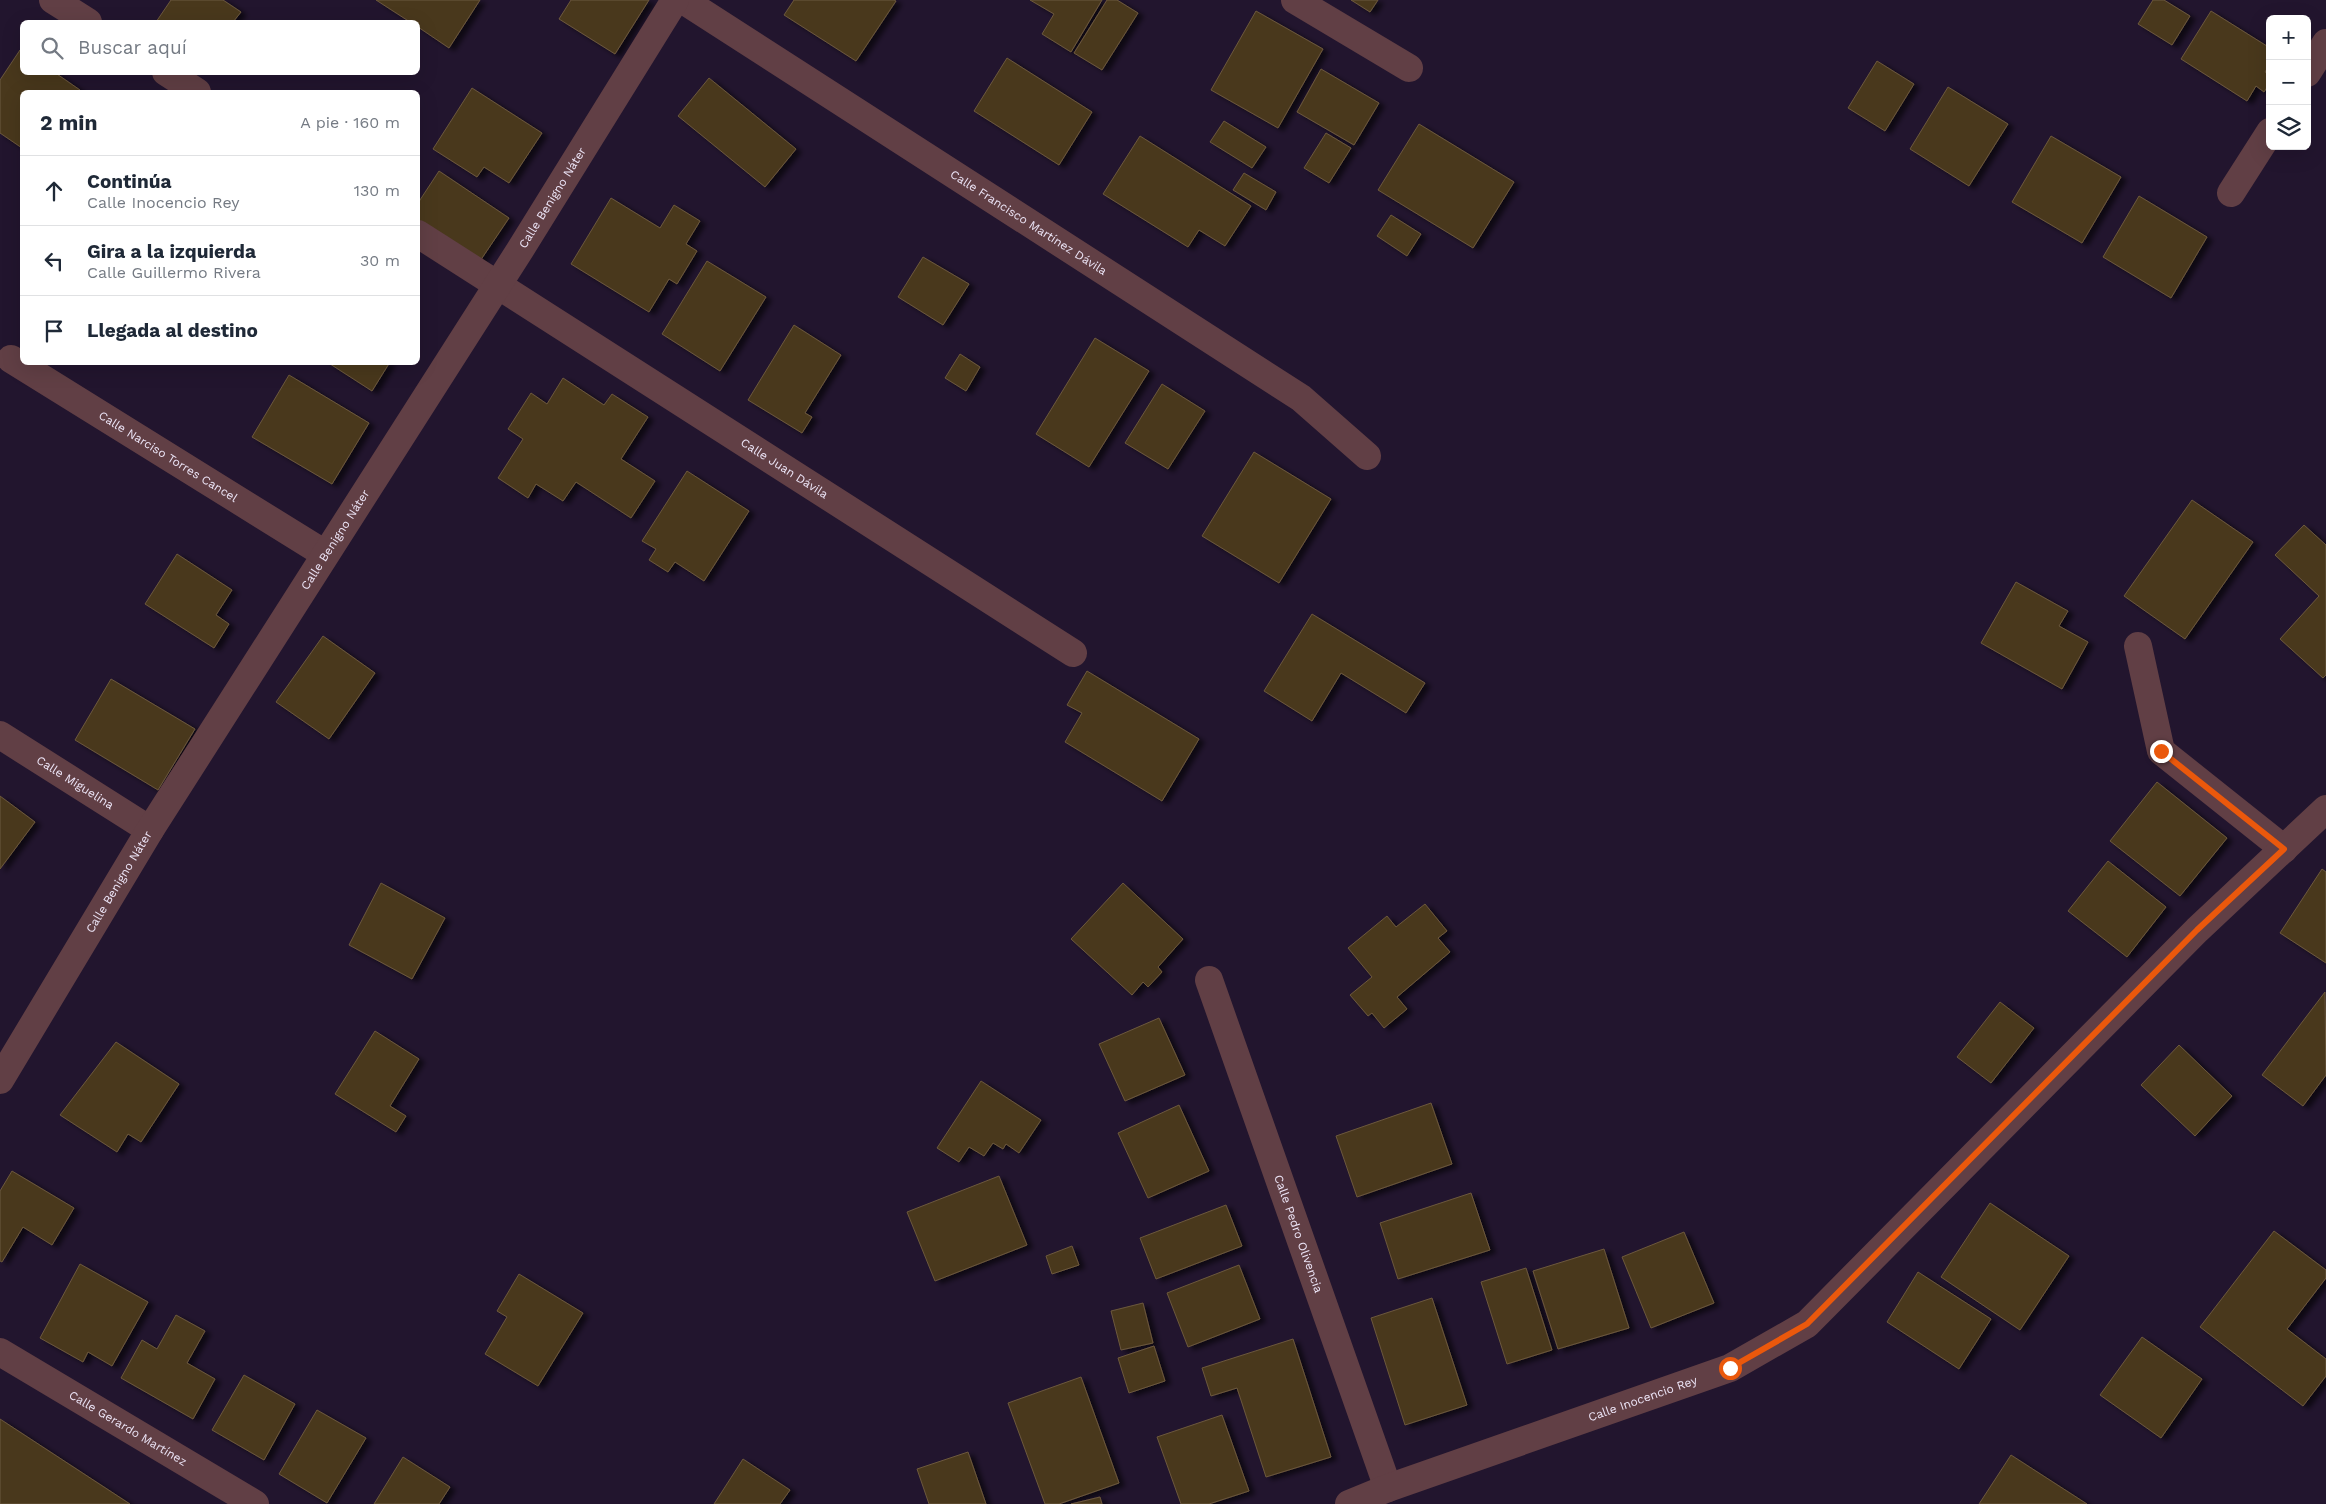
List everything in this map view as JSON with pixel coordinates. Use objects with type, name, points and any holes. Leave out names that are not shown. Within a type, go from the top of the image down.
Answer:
[{"type":"street","points":[[53,0],[85,20]]},
{"type":"street","name":"Calle Benigno Náter","points":[[0,1080],[150,830],[497,285],[675,0]]},
{"type":"street","name":"Calle Francisco Martínez Dávila","points":[[683,0],[1301,398],[1367,456]]},
{"type":"street","points":[[1295,0],[1408,68]]},
{"type":"street","points":[[2311,67],[2326,43]]},
{"type":"street","points":[[171,75],[194,90]]},
{"type":"street","points":[[2231,193],[2266,138]]},
{"type":"street","name":"Calle Juan Dávila","points":[[420,235],[1072,653]]},
{"type":"street","name":"Calle Narciso Torres Cancel","points":[[11,359],[20,365]]},
{"type":"street","name":"Calle Narciso Torres Cancel","points":[[21,365],[325,554]]},
{"type":"street","points":[[2138,646],[2161,751],[2284,849]]},
{"type":"street","name":"Calle Miguelina","points":[[0,735],[150,830]]},
{"type":"street","name":"Calle Inocencio Rey","points":[[1349,1504],[1388,1488],[1730,1368],[1807,1324],[2197,930],[2326,809]]},
{"type":"street","name":"Calle Pedro Olivencia","points":[[1209,980],[1388,1488]]},
{"type":"street","name":"Calle Gerardo Martínez","points":[[0,1352],[255,1504]]},
{"type":"building","points":[[171,0],[223,0],[241,12],[235,20],[157,20]]},
{"type":"building","points":[[376,0],[480,0],[449,48],[420,28],[420,20],[407,20]]},
{"type":"building","points":[[571,0],[649,0],[615,54],[559,19]]},
{"type":"building","points":[[794,0],[896,1],[856,61],[784,15]]},
{"type":"building","points":[[1030,0],[1102,0],[1071,52],[1042,34],[1054,14]]},
{"type":"building","points":[[1107,0],[1117,0],[1138,13],[1102,70],[1074,53]]},
{"type":"building","points":[[1351,0],[1378,0],[1370,12]]},
{"type":"building","points":[[2153,0],[2164,0],[2190,16],[2172,45],[2138,24]]},
{"type":"building","points":[[1256,11],[1323,49],[1278,128],[1211,90]]},
{"type":"building","points":[[2211,11],[2266,45],[2266,89],[2264,92],[2256,86],[2247,101],[2181,59]]},
{"type":"building","points":[[20,50],[20,75],[58,75],[80,90],[20,90],[20,147],[0,133],[0,80]]},
{"type":"building","points":[[1007,58],[1092,112],[1059,165],[974,111]]},
{"type":"building","points":[[1877,61],[1914,84],[1885,131],[1848,108]]},
{"type":"building","points":[[1321,69],[1379,103],[1354,145],[1297,112]]},
{"type":"building","points":[[709,78],[796,149],[765,187],[678,116]]},
{"type":"building","points":[[1948,87],[2008,124],[1969,186],[1910,149]]},
{"type":"building","points":[[472,88],[542,133],[509,183],[484,167],[477,177],[433,149]]},
{"type":"building","points":[[1224,121],[1266,147],[1252,168],[1210,142]]},
{"type":"building","points":[[1419,124],[1514,182],[1473,248],[1378,190]]},
{"type":"building","points":[[1326,133],[1351,148],[1329,183],[1304,168]]},
{"type":"building","points":[[1140,136],[1251,206],[1225,246],[1199,230],[1188,247],[1103,194]]},
{"type":"building","points":[[2051,136],[2121,177],[2082,243],[2012,202]]},
{"type":"building","points":[[439,171],[509,218],[478,264],[420,224],[420,200]]},
{"type":"building","points":[[1244,173],[1276,192],[1266,210],[1233,190]]},
{"type":"building","points":[[2139,196],[2207,237],[2171,298],[2103,257]]},
{"type":"building","points":[[611,198],[660,228],[674,205],[700,221],[686,244],[697,251],[677,284],[669,279],[649,312],[571,264]]},
{"type":"building","points":[[1391,215],[1421,234],[1407,256],[1377,236]]},
{"type":"building","points":[[923,257],[969,284],[943,325],[898,297]]},
{"type":"building","points":[[707,261],[766,297],[720,371],[662,334]]},
{"type":"building","points":[[794,325],[841,355],[805,413],[812,417],[802,433],[748,400]]},
{"type":"building","points":[[1095,338],[1149,371],[1089,467],[1036,434]]},
{"type":"building","points":[[960,354],[980,367],[966,391],[945,378]]},
{"type":"building","points":[[332,365],[388,365],[372,391]]},
{"type":"building","points":[[289,375],[369,423],[332,484],[252,437]]},
{"type":"building","points":[[563,378],[604,405],[612,394],[648,417],[621,459],[655,481],[631,518],[576,482],[563,501],[536,484],[528,498],[498,478],[523,439],[508,429],[531,393],[547,404]]},
{"type":"building","points":[[1162,384],[1205,411],[1168,469],[1125,443]]},
{"type":"building","points":[[1254,452],[1331,499],[1279,583],[1202,536]]},
{"type":"building","points":[[687,471],[749,511],[704,581],[675,562],[668,572],[649,560],[656,549],[642,541]]},
{"type":"building","points":[[2192,500],[2253,542],[2185,639],[2124,596]]},
{"type":"building","points":[[2304,525],[2326,545],[2326,675],[2323,678],[2280,639],[2319,596],[2275,555]]},
{"type":"building","points":[[177,554],[232,590],[216,615],[229,624],[214,648],[145,604]]},
{"type":"building","points":[[2016,582],[2068,611],[2059,626],[2088,642],[2062,689],[1981,643]]},
{"type":"building","points":[[1312,614],[1425,683],[1406,713],[1341,673],[1312,721],[1264,691]]},
{"type":"building","points":[[323,636],[375,673],[329,739],[276,702]]},
{"type":"building","points":[[1087,671],[1199,739],[1162,801],[1065,742],[1082,713],[1067,705]]},
{"type":"building","points":[[111,679],[195,729],[158,790],[75,740]]},
{"type":"building","points":[[2157,782],[2227,838],[2180,896],[2110,841]]},
{"type":"building","points":[[0,796],[35,822],[0,869]]},
{"type":"building","points":[[2108,861],[2166,907],[2127,957],[2068,911]]},
{"type":"building","points":[[2322,869],[2326,872],[2326,963],[2280,933]]},
{"type":"building","points":[[381,883],[445,918],[412,979],[349,945]]},
{"type":"building","points":[[1123,883],[1183,939],[1158,967],[1162,972],[1148,987],[1143,982],[1132,995],[1071,939]]},
{"type":"building","points":[[1425,904],[1447,931],[1438,938],[1450,952],[1397,997],[1407,1009],[1384,1028],[1372,1013],[1368,1016],[1350,995],[1372,977],[1348,948],[1387,916],[1396,927]]},
{"type":"building","points":[[2325,992],[2326,1075],[2303,1106],[2262,1075]]},
{"type":"building","points":[[2000,1002],[2034,1028],[1991,1083],[1957,1057]]},
{"type":"building","points":[[1159,1018],[1185,1075],[1125,1101],[1099,1044]]},
{"type":"building","points":[[375,1031],[419,1059],[390,1106],[406,1116],[396,1132],[335,1094]]},
{"type":"building","points":[[116,1042],[179,1084],[141,1142],[128,1134],[117,1152],[60,1115]]},
{"type":"building","points":[[2179,1045],[2232,1096],[2195,1136],[2141,1085]]},
{"type":"building","points":[[981,1081],[1041,1120],[1019,1153],[1006,1144],[1003,1149],[993,1143],[984,1156],[969,1147],[959,1162],[937,1148]]},
{"type":"building","points":[[1431,1103],[1452,1164],[1357,1197],[1336,1136]]},
{"type":"building","points":[[1179,1105],[1209,1171],[1148,1198],[1118,1133]]},
{"type":"building","points":[[12,1171],[74,1208],[52,1245],[23,1227],[2,1262],[0,1261],[0,1191]]},
{"type":"building","points":[[999,1176],[1027,1245],[935,1281],[907,1212]]},
{"type":"building","points":[[1471,1193],[1490,1250],[1398,1279],[1380,1223]]},
{"type":"building","points":[[1990,1203],[2069,1256],[2020,1330],[1941,1277]]},
{"type":"building","points":[[1226,1205],[1242,1246],[1156,1279],[1140,1238]]},
{"type":"building","points":[[2274,1231],[2326,1270],[2326,1278],[2287,1329],[2326,1359],[2326,1376],[2303,1406],[2200,1327]]},
{"type":"building","points":[[1684,1232],[1714,1303],[1651,1328],[1622,1257]]},
{"type":"building","points":[[1072,1246],[1079,1265],[1052,1274],[1046,1256]]},
{"type":"building","points":[[1604,1249],[1629,1328],[1558,1349],[1533,1271]]},
{"type":"building","points":[[80,1264],[148,1302],[112,1366],[88,1352],[83,1362],[40,1338]]},
{"type":"building","points":[[1239,1265],[1260,1319],[1188,1347],[1167,1293]]},
{"type":"building","points":[[1526,1268],[1552,1350],[1507,1364],[1481,1282]]},
{"type":"building","points":[[1918,1272],[1991,1319],[1959,1369],[1887,1322]]},
{"type":"building","points":[[519,1274],[583,1313],[538,1386],[485,1354],[507,1317],[497,1311]]},
{"type":"building","points":[[1432,1298],[1467,1405],[1405,1425],[1371,1318]]},
{"type":"building","points":[[1143,1303],[1153,1343],[1121,1350],[1111,1311]]},
{"type":"building","points":[[176,1315],[205,1331],[187,1363],[215,1379],[193,1419],[121,1378],[142,1340],[157,1349]]},
{"type":"building","points":[[2142,1337],[2202,1379],[2161,1438],[2100,1395]]},
{"type":"building","points":[[1293,1339],[1331,1457],[1266,1477],[1237,1388],[1211,1396],[1202,1368]]},
{"type":"building","points":[[1154,1346],[1165,1381],[1129,1393],[1118,1358]]},
{"type":"building","points":[[244,1375],[295,1404],[264,1460],[212,1430]]},
{"type":"building","points":[[1081,1377],[1119,1483],[1059,1504],[1045,1504],[1008,1403]]},
{"type":"building","points":[[317,1410],[366,1438],[327,1503],[279,1474]]},
{"type":"building","points":[[1222,1415],[1249,1491],[1209,1504],[1181,1504],[1157,1437]]},
{"type":"building","points":[[0,1419],[130,1504],[0,1504]]},
{"type":"building","points":[[968,1452],[986,1504],[929,1504],[917,1469]]},
{"type":"building","points":[[2011,1455],[2087,1504],[1979,1504]]},
{"type":"building","points":[[403,1457],[450,1487],[439,1504],[374,1504]]},
{"type":"building","points":[[743,1459],[790,1490],[780,1504],[714,1504]]},
{"type":"building","points":[[1100,1497],[1102,1504],[1071,1504]]},
{"type":"route","points":[[1730,1368],[1807,1324],[2197,930],[2284,849],[2161,751]]}]
